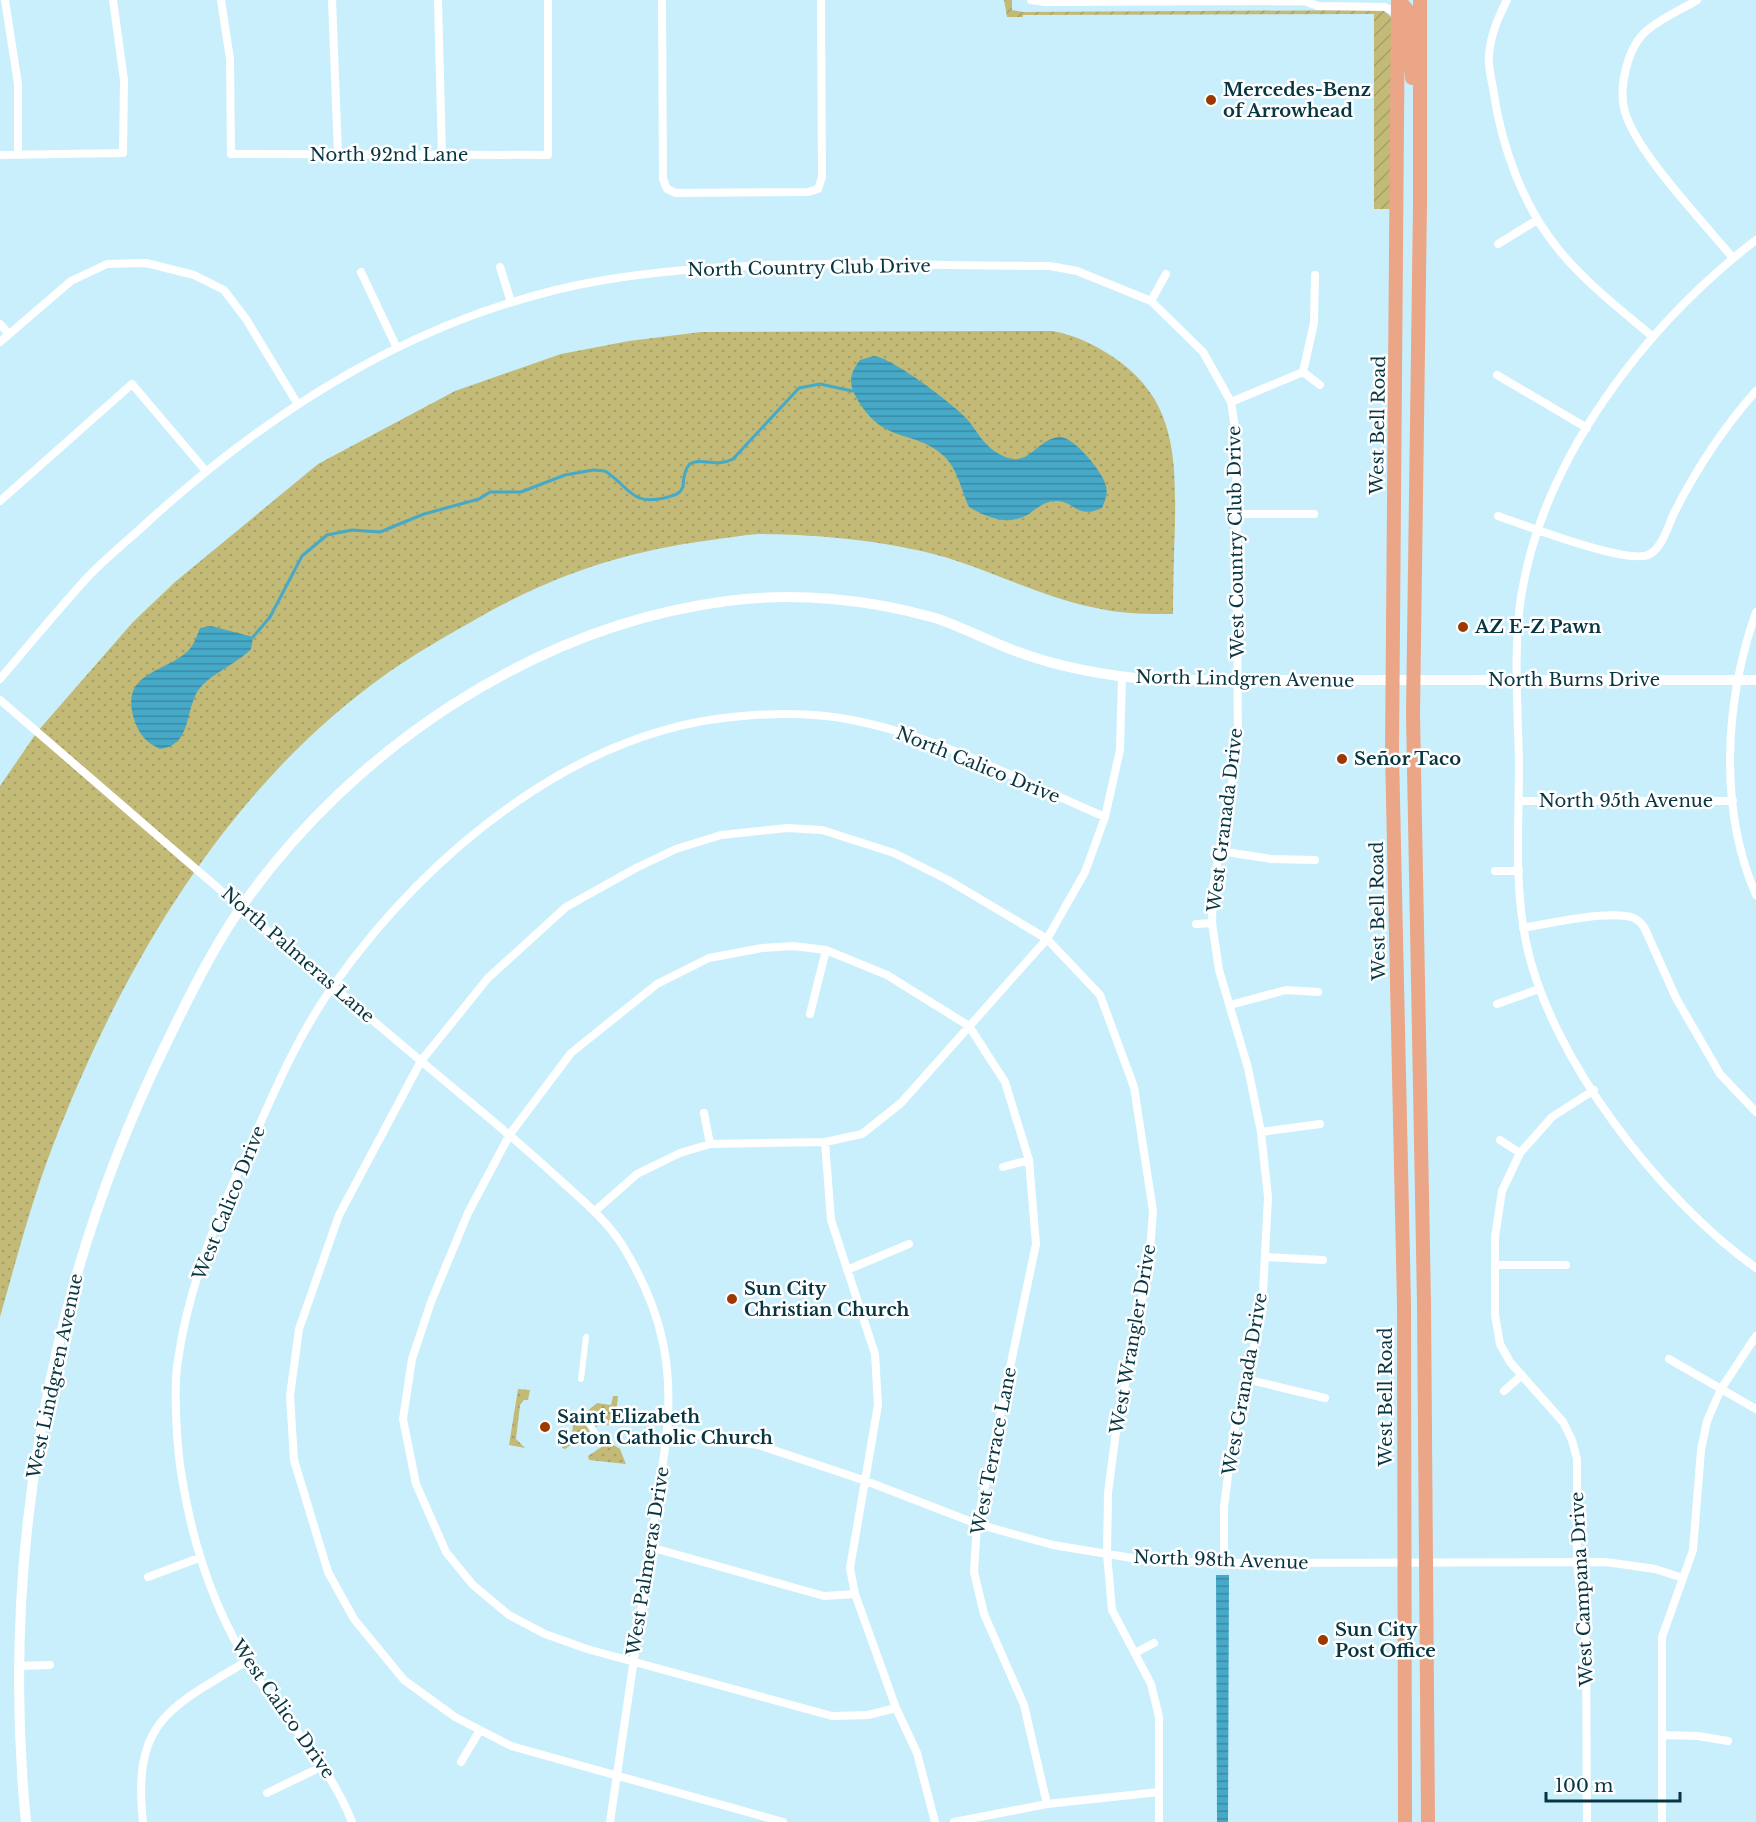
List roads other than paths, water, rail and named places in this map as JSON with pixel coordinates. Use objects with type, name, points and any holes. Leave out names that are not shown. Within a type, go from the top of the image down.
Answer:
[{"type":"main road","name":"West Bell Road","points":[[1399,0],[1393,681],[1402,1191],[1405,1822]]},
{"type":"main road","points":[[1399,0],[1408,11],[1411,72],[1420,107]]},
{"type":"main road","points":[[1420,0],[1414,681],[1424,1279],[1428,1822]]},
{"type":"street","points":[[5,0],[18,84],[18,155]]},
{"type":"street","points":[[0,155],[123,153],[124,80],[113,0]]},
{"type":"street","name":"North 92nd Lane","points":[[221,0],[230,59],[231,154],[442,155],[548,155],[548,0]]},
{"type":"street","points":[[332,0],[338,154]]},
{"type":"street","points":[[438,0],[442,155]]},
{"type":"street","points":[[662,0],[663,179],[667,189],[676,193],[808,192],[818,189],[822,177],[821,0]]},
{"type":"street","points":[[1031,0],[1045,2],[1305,1],[1318,6],[1385,7],[1395,14],[1398,22]]},
{"type":"street","points":[[1507,0],[1497,21],[1488,58],[1498,122],[1515,171],[1538,220],[1560,251],[1598,290],[1653,337]]},
{"type":"street","points":[[1697,0],[1644,34],[1630,55],[1624,85],[1624,111],[1640,145],[1733,258]]},
{"type":"street","points":[[1498,244],[1538,220]]},
{"type":"street","points":[[1756,240],[1692,295],[1653,337],[1617,381],[1587,428],[1562,475],[1539,531],[1521,600],[1518,680],[1519,871],[1523,928],[1539,989],[1558,1032],[1631,1146],[1666,1188],[1719,1239],[1756,1269]]},
{"type":"street","points":[[0,342],[71,281],[107,264],[146,263],[194,275],[224,290],[246,319],[297,403]]},
{"type":"street","name":"North Country Club Drive","points":[[0,680],[87,578],[206,470],[297,403],[396,346],[511,302],[602,280],[738,266],[1050,266],[1077,271],[1105,281]]},
{"type":"street","points":[[500,267],[511,302]]},
{"type":"street","points":[[361,272],[396,346]]},
{"type":"street","points":[[1151,301],[1166,274]]},
{"type":"street","points":[[1303,372],[1314,323],[1315,275]]},
{"type":"street","name":"West Country Club Drive","points":[[1105,281],[1151,301],[1203,352],[1231,402],[1236,435],[1239,681]]},
{"type":"street","points":[[0,324],[9,334]]},
{"type":"street","points":[[1303,372],[1320,385]]},
{"type":"street","points":[[1231,402],[1303,372]]},
{"type":"street","points":[[1497,375],[1587,428]]},
{"type":"street","points":[[0,501],[132,384],[206,470]]},
{"type":"street","points":[[1498,516],[1539,531],[1616,553],[1646,556],[1658,549],[1694,478],[1723,433],[1756,391]]},
{"type":"street","points":[[1238,514],[1314,514]]},
{"type":"street","name":"North Lindgren Avenue","points":[[242,907],[303,831],[398,743],[471,693],[530,659],[663,611],[769,597],[852,600],[936,619],[1028,655],[1122,677],[1171,681],[1393,681]]},
{"type":"street","points":[[1756,612],[1737,680],[1730,735],[1733,801],[1744,867],[1756,895]]},
{"type":"street","points":[[595,1211],[637,1174],[680,1153],[710,1144],[825,1142],[862,1134],[901,1103],[1047,939],[1085,872],[1105,817],[1120,750],[1122,677]]},
{"type":"street","name":"North Burns Drive","points":[[1393,681],[1756,680]]},
{"type":"street","name":"West Granada Drive","points":[[1224,1563],[1224,1507],[1233,1436],[1262,1312],[1268,1197],[1261,1132],[1248,1068],[1217,962],[1212,923],[1214,887],[1238,749],[1239,681]]},
{"type":"street","name":"North Palmeras Lane","points":[[0,700],[421,1061],[510,1134],[595,1211]]},
{"type":"street","name":"North Calico Drive","points":[[333,986],[415,886],[486,823],[524,796],[576,767],[635,739],[689,724],[740,716],[782,714],[850,719],[924,740],[1105,817]]},
{"type":"street","name":"North 95th Avenue","points":[[1519,801],[1733,801]]},
{"type":"street","name":"West Wrangler Drive","points":[[783,1822],[697,1796],[616,1777],[511,1746],[455,1717],[405,1680],[354,1619],[328,1572],[294,1460],[290,1396],[303,1318],[339,1215],[421,1061],[488,978],[566,907],[676,849],[720,835],[787,828],[822,830],[866,843],[894,853],[948,880],[1047,939],[1100,995],[1134,1087],[1152,1211],[1149,1264],[1117,1424],[1108,1493],[1107,1554],[1112,1610],[1151,1684],[1159,1717],[1159,1822]]},
{"type":"street","points":[[1220,851],[1272,859],[1315,860]]},
{"type":"street","points":[[1495,871],[1519,871]]},
{"type":"street","name":"West Lindgren Avenue","points":[[26,1822],[19,1741],[18,1666],[26,1522],[39,1430],[69,1293],[104,1186],[141,1094],[189,996],[242,907]]},
{"type":"street","points":[[1523,928],[1608,917],[1628,916],[1638,920],[1645,929],[1676,998],[1720,1074],[1756,1112]]},
{"type":"street","name":"West Granada Drive","points":[[1196,924],[1212,923]]},
{"type":"street","points":[[896,1708],[868,1715],[832,1716],[633,1662],[545,1634],[500,1608],[473,1585],[446,1552],[416,1484],[403,1419],[412,1359],[431,1302],[468,1213],[510,1134],[571,1053],[657,984],[709,958],[762,948],[794,946],[826,950],[887,975],[969,1026]]},
{"type":"street","points":[[810,1014],[826,950]]},
{"type":"street","name":"West Calico Drive","points":[[333,986],[291,1053],[236,1175],[201,1266],[177,1363],[181,1475],[199,1558],[223,1619],[247,1661],[323,1766],[352,1822]]},
{"type":"street","points":[[1497,1004],[1539,989]]},
{"type":"street","points":[[1230,1005],[1286,990],[1318,992]]},
{"type":"street","name":"West Terrace Lane","points":[[969,1026],[1005,1082],[1029,1160],[1036,1244],[977,1524],[974,1572],[984,1614],[1024,1705],[1047,1804]]},
{"type":"street","name":"West Campana Drive","points":[[1587,1822],[1586,1627],[1577,1562],[1577,1468],[1572,1440],[1556,1414],[1505,1353],[1498,1335],[1495,1226],[1498,1203],[1505,1181],[1520,1153],[1552,1117],[1594,1090]]},
{"type":"street","points":[[704,1113],[710,1144]]},
{"type":"street","points":[[1261,1132],[1320,1124]]},
{"type":"street","points":[[1500,1140],[1520,1153]]},
{"type":"street","points":[[825,1142],[831,1220],[875,1354],[878,1405],[850,1568],[855,1594],[896,1708],[917,1753],[934,1822]]},
{"type":"street","points":[[1003,1167],[1029,1160]]},
{"type":"street","name":"West Palmeras Drive","points":[[595,1211],[622,1245],[647,1288],[656,1311],[668,1358],[670,1393],[667,1430],[610,1822]]},
{"type":"street","points":[[847,1270],[909,1244]]},
{"type":"street","points":[[1266,1257],[1323,1260]]},
{"type":"street","points":[[1495,1265],[1566,1265]]},
{"type":"street","points":[[1662,1822],[1662,1637],[1695,1541],[1702,1440],[1707,1420],[1721,1389],[1756,1336]]},
{"type":"street","points":[[581,1379],[586,1337]]},
{"type":"street","points":[[1669,1359],[1756,1409]]},
{"type":"street","points":[[1503,1391],[1522,1375]]},
{"type":"street","points":[[1246,1379],[1324,1398]]},
{"type":"street","points":[[580,1411],[596,1434]]},
{"type":"street","name":"North 98th Avenue","points":[[667,1430],[758,1445],[866,1481],[977,1524],[1053,1545],[1150,1561],[1224,1563],[1606,1562],[1646,1568],[1683,1578]]},
{"type":"street","points":[[650,1547],[824,1596],[855,1594]]},
{"type":"street","points":[[148,1577],[199,1558]]},
{"type":"street","points":[[1136,1653],[1154,1643]]},
{"type":"street","points":[[143,1822],[140,1771],[145,1750],[159,1724],[189,1696],[247,1661]]},
{"type":"street","points":[[18,1666],[50,1665]]},
{"type":"street","points":[[461,1762],[480,1730]]},
{"type":"street","points":[[1662,1735],[1698,1736],[1728,1741]]},
{"type":"street","points":[[267,1793],[323,1766]]},
{"type":"street","points":[[954,1822],[1047,1804],[1159,1792]]},
{"type":"water","points":[[874,356],[907,372],[948,402],[965,417],[990,448],[1003,456],[1020,459],[1045,442],[1060,437],[1073,443],[1087,456],[1104,480],[1107,492],[1102,508],[1086,512],[1067,503],[1052,501],[1015,520],[1007,520],[984,515],[969,507],[956,474],[945,457],[922,442],[888,430],[877,423],[856,397],[851,383],[854,369],[860,360]]},
{"type":"water","points":[[211,626],[253,637],[251,649],[201,687],[196,694],[182,736],[177,742],[160,749],[146,740],[138,729],[131,704],[133,692],[145,676],[187,652],[200,628]]},
{"type":"water","points":[[1216,1575],[1229,1575],[1228,1822],[1217,1822]]},
{"type":"waterway","points":[[253,637],[270,617],[302,556],[327,535],[352,530],[380,532],[424,514],[479,499],[490,492],[521,492],[565,475],[593,470],[605,471],[639,498],[646,500],[668,497],[677,494],[682,489],[688,466],[693,462],[715,463],[733,459],[799,388],[820,384],[852,391]]},
{"type":"place","name":"Mercedes-Benz of Arrowhead","points":[[1211,100]]},
{"type":"place","name":"AZ E-Z Pawn","points":[[1463,627]]},
{"type":"place","name":"Señor Taco","points":[[1342,759]]},
{"type":"place","name":"Sun City Christian Church","points":[[732,1299]]},
{"type":"place","name":"Saint Elizabeth Seton Catholic Church","points":[[545,1427]]},
{"type":"place","name":"Sun City Post Office","points":[[1323,1640]]}]
